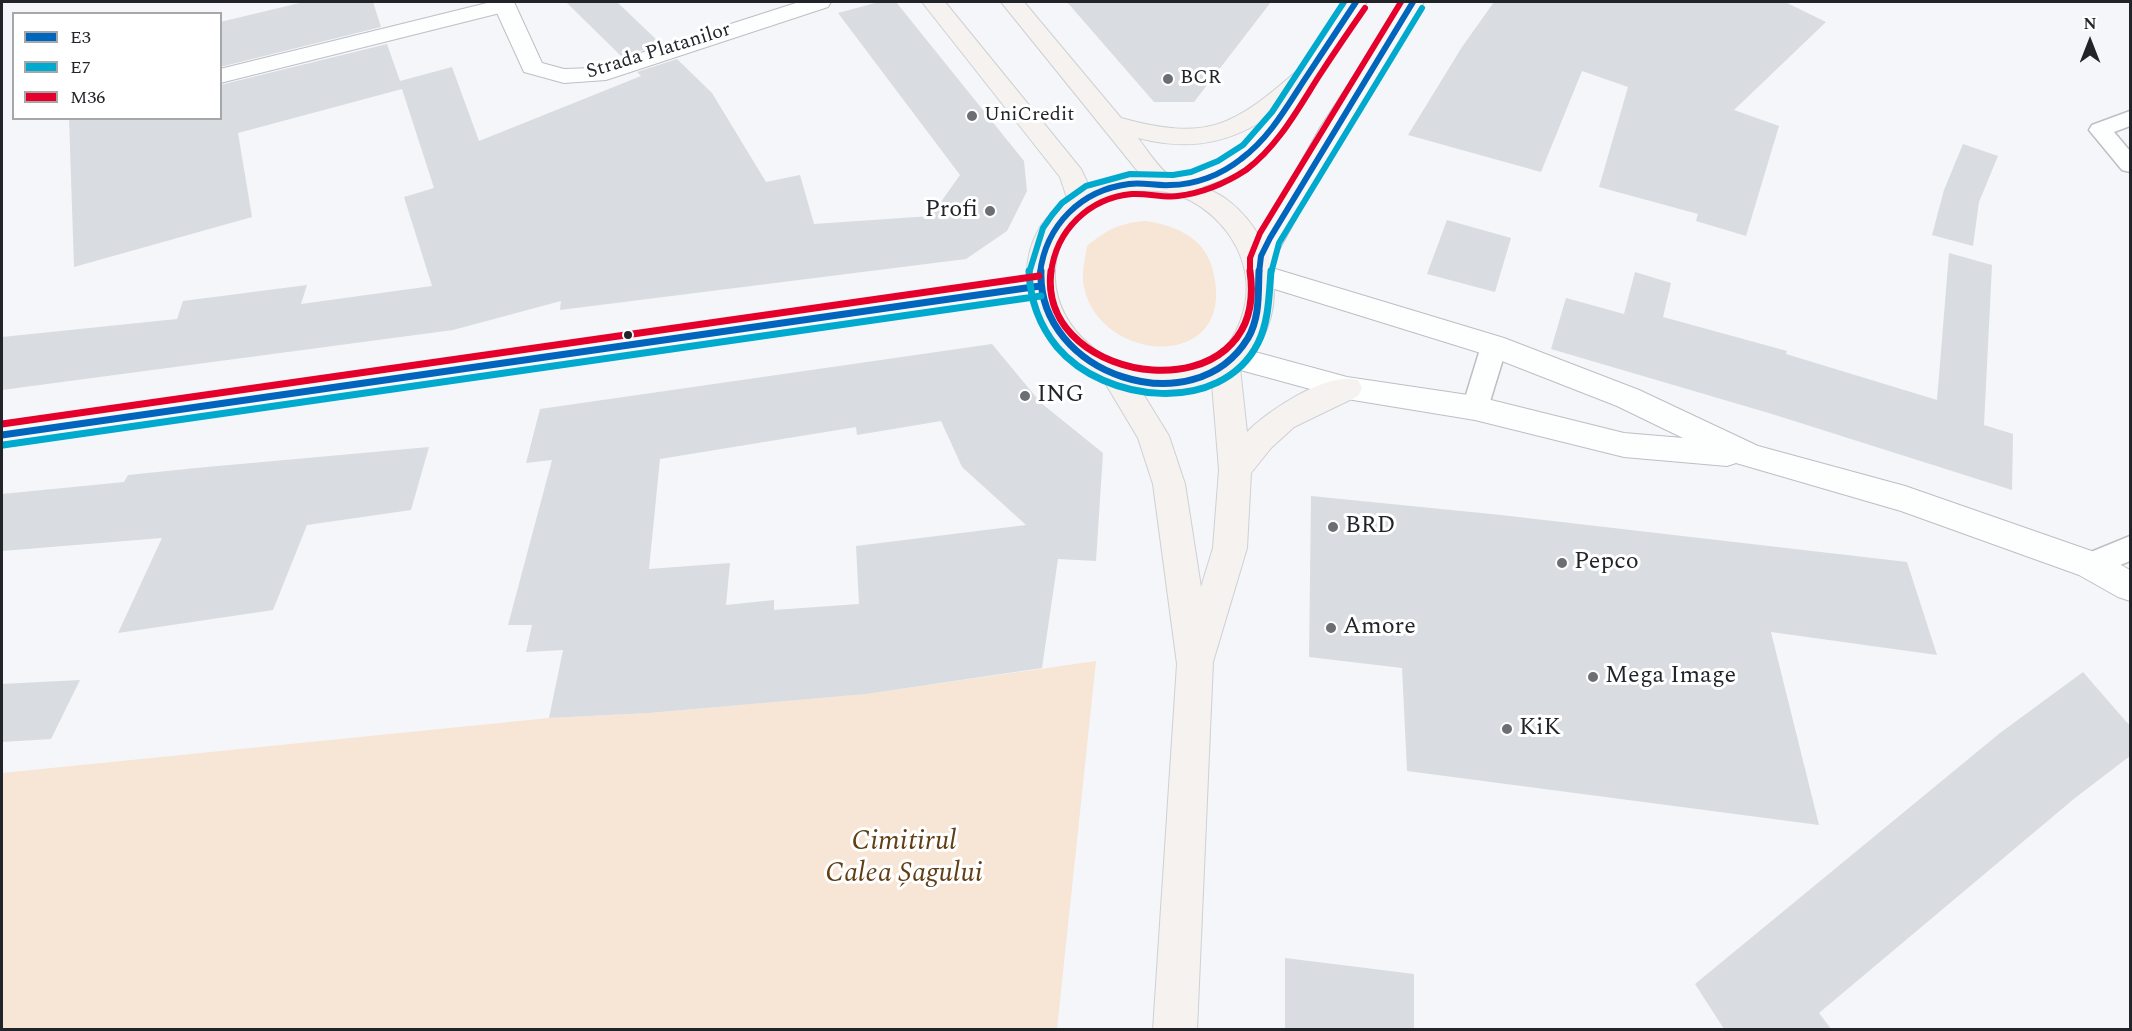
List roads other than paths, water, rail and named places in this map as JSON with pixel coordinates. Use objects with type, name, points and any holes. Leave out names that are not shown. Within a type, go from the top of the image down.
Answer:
[{"type":"main road","points":[[933,2],[1072,175],[1081,200]]},
{"type":"main road","points":[[1012,2],[1110,123],[1169,185],[1210,201],[1224,213],[1251,245],[1260,268],[1260,307],[1255,324],[1245,343],[1229,362],[1197,377],[1149,382],[1117,376],[1094,366],[1069,348],[1054,328],[1040,286],[1039,272],[1047,240],[1068,211],[1081,200],[1110,187],[1127,183],[1169,185],[1212,174],[1240,160],[1268,134],[1285,114],[1308,74],[1356,2]]},
{"type":"main road","points":[[1260,268],[1333,128],[1413,2]]},
{"type":"main road","points":[[1110,123],[1177,138],[1206,136],[1247,120],[1308,74]]},
{"type":"main road","points":[[2,435],[1040,286]]},
{"type":"main road","points":[[1195,664],[1230,548],[1235,470],[1229,362]]},
{"type":"main road","points":[[1117,376],[1154,436],[1169,484],[1195,664],[1175,1029]]},
{"type":"main road","points":[[1235,470],[1257,439],[1281,419],[1307,404],[1347,388]]},
{"type":"street","name":"Strada Platanilor","points":[[503,3],[532,67],[549,75],[565,78],[597,75],[819,2]]},
{"type":"street","points":[[222,75],[503,3]]},
{"type":"street","points":[[1260,268],[1494,346],[1628,399],[1750,456],[1905,499],[2091,565],[2130,587]]},
{"type":"street","points":[[1229,362],[1347,388],[1475,408],[1624,445],[1750,456]]},
{"type":"lane","points":[[2130,118],[2100,130],[2130,165]]},
{"type":"lane","points":[[1475,408],[1494,346]]},
{"type":"lane","points":[[2091,565],[2130,548]]},
{"type":"place","name":"BCR","points":[[1168,79]]},
{"type":"place","name":"UniCredit","points":[[972,116]]},
{"type":"place","name":"Profi","points":[[990,211]]},
{"type":"place","name":"ING","points":[[1025,396]]},
{"type":"place","name":"BRD","points":[[1333,527]]},
{"type":"place","name":"Pepco","points":[[1562,563]]},
{"type":"place","name":"Amore","points":[[1331,628]]},
{"type":"place","name":"Mega Image","points":[[1593,677]]},
{"type":"place","name":"KiK","points":[[1507,729]]},
{"type":"park label","name":"Cimitirul Calea Șagului","points":[[904,860]]}]
